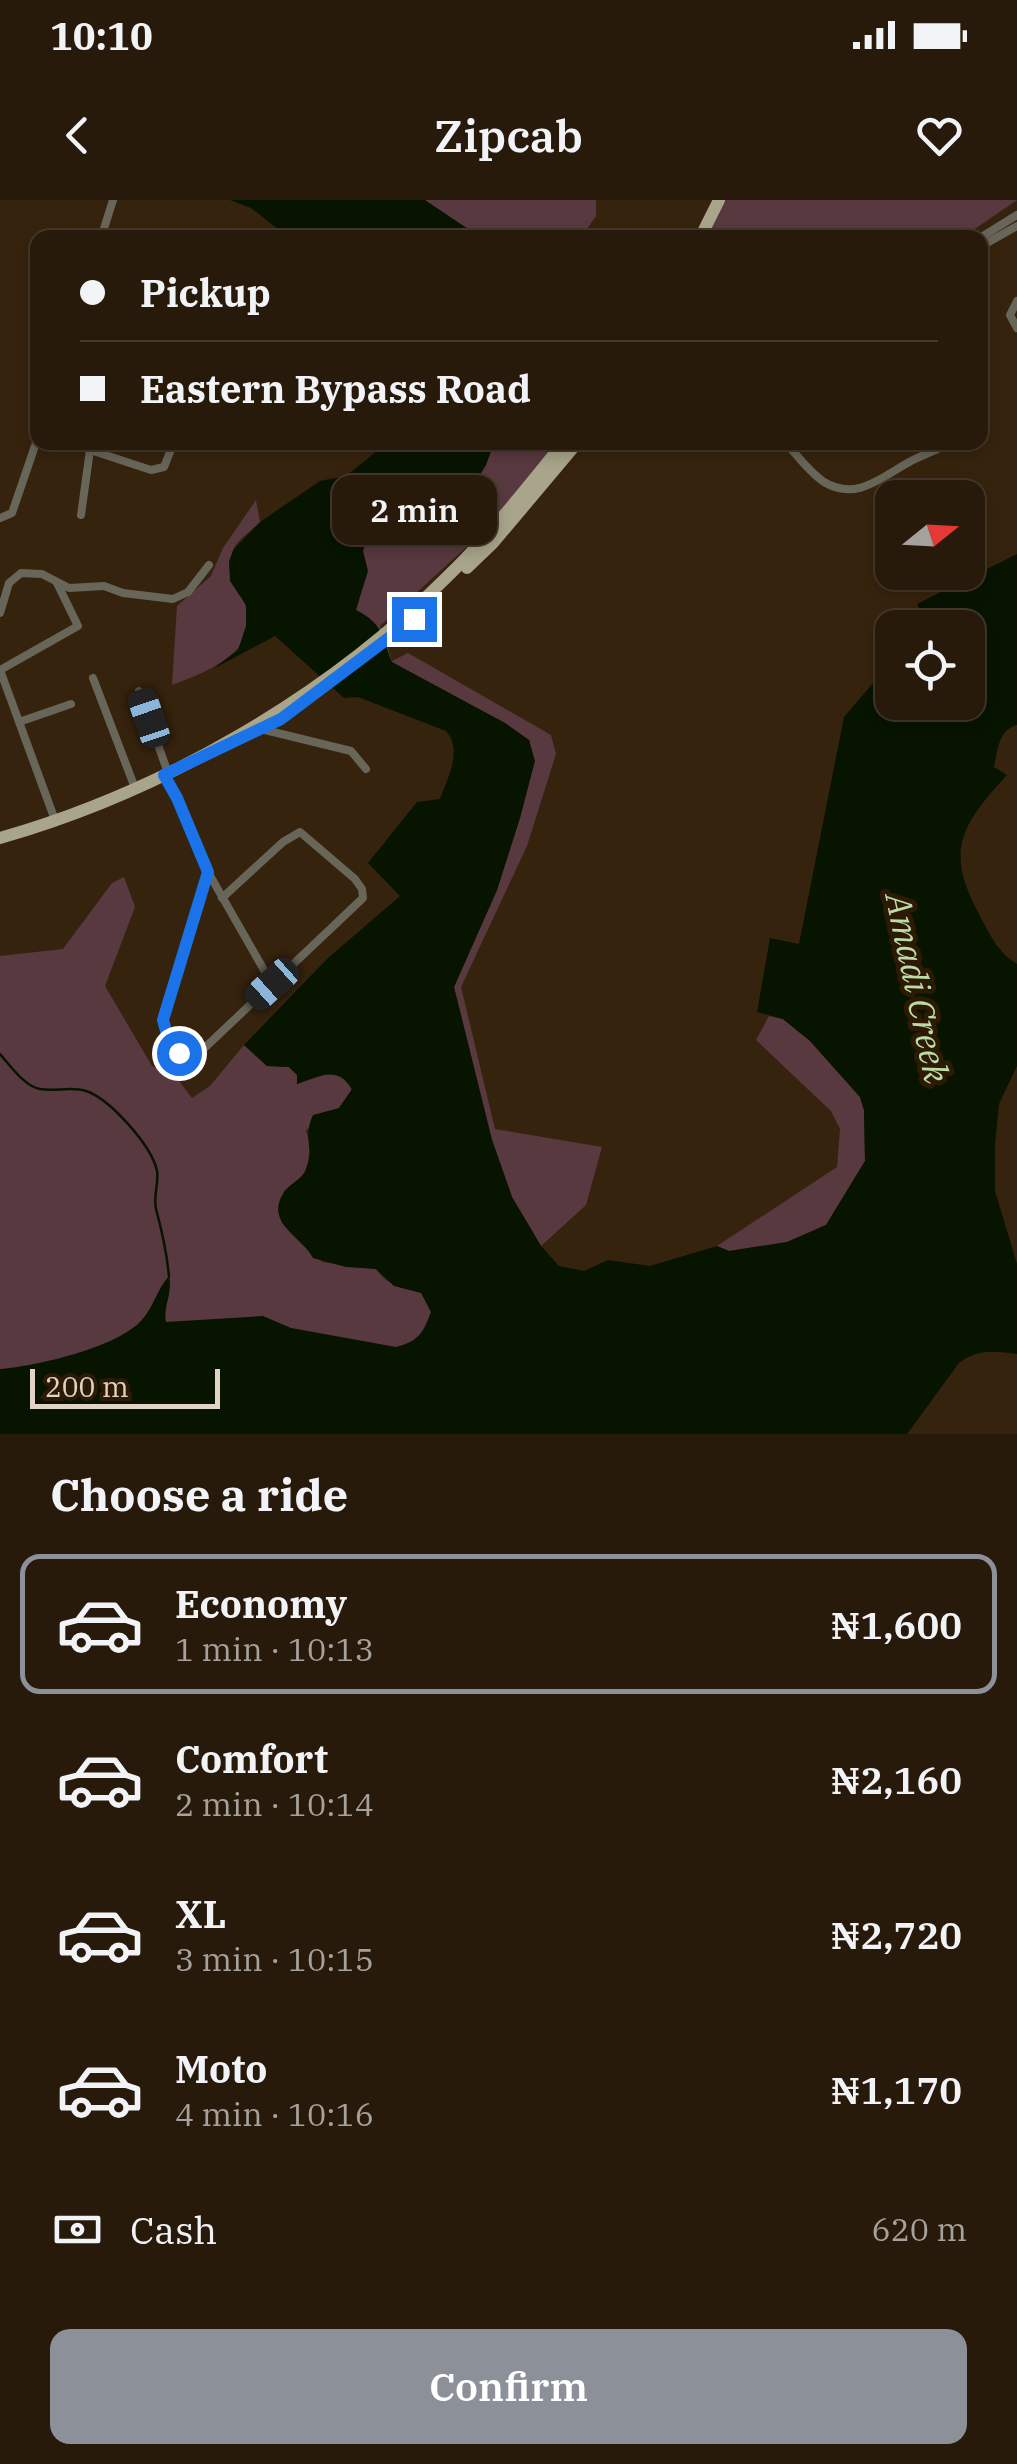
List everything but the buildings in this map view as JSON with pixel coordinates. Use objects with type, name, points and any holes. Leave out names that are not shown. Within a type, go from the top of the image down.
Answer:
[{"type":"main road","points":[[699,230],[711,200]]},
{"type":"main road","points":[[701,230],[719,200]]},
{"type":"main road","points":[[412,616],[485,538],[557,450]]},
{"type":"main road","points":[[220,747],[262,729],[412,616],[493,543],[571,450]]},
{"type":"main road","points":[[0,838],[166,774],[297,704]]},
{"type":"street","points":[[104,230],[113,200]]},
{"type":"street","points":[[988,233],[1017,215]]},
{"type":"street","points":[[988,242],[1017,226]]},
{"type":"street","points":[[1017,301],[1010,315],[1017,328]]},
{"type":"street","points":[[0,518],[12,513],[34,450]]},
{"type":"street","points":[[81,515],[90,450],[151,470],[164,467],[171,450]]},
{"type":"street","points":[[792,450],[819,479],[854,490],[936,450]]},
{"type":"street","points":[[0,613],[14,576],[33,572],[69,588],[104,586],[123,593],[173,599],[188,592],[209,565]]},
{"type":"street","points":[[54,820],[0,670],[78,626],[56,583]]},
{"type":"street","points":[[93,678],[134,788]]},
{"type":"street","points":[[140,691],[166,774],[208,872],[272,984]]},
{"type":"street","points":[[20,722],[71,704]]},
{"type":"street","points":[[262,729],[351,750],[366,769]]},
{"type":"street","points":[[208,872],[163,1020],[169,1042],[186,1058],[194,1056],[363,898],[362,889],[300,832],[283,842],[222,898]]},
{"type":"shaded area","points":[[401,200],[596,200],[596,216],[586,230],[429,230]]},
{"type":"shaded area","points":[[720,200],[1017,200],[973,230],[704,230]]},
{"type":"shaded area","points":[[479,450],[551,450],[484,531],[380,626],[392,661],[408,653],[551,735],[556,754],[527,846],[461,987],[495,1129],[602,1147],[586,1205],[541,1246],[512,1197],[492,1140],[454,987],[497,890],[520,818],[534,761],[529,740],[505,723],[399,667],[357,636],[348,556]]},
{"type":"shaded area","points":[[256,500],[260,522],[235,546],[230,566],[249,619],[247,634],[229,657],[172,685],[177,606],[211,576],[223,548]]},
{"type":"shaded area","points":[[124,877],[135,907],[105,986],[152,1066],[173,1073],[192,1098],[210,1086],[244,1045],[267,1066],[289,1067],[297,1075],[297,1084],[330,1073],[343,1077],[352,1090],[339,1108],[306,1130],[311,1149],[305,1174],[284,1191],[278,1210],[282,1223],[322,1262],[376,1269],[392,1283],[422,1293],[431,1312],[420,1348],[0,1384],[0,956],[63,949],[112,883]]},
{"type":"shaded area","points":[[769,1016],[783,1019],[810,1041],[860,1097],[865,1161],[826,1225],[787,1242],[729,1251],[717,1246],[837,1167],[840,1129],[831,1111],[756,1040]]},
{"type":"water","points":[[230,200],[425,200],[470,230],[279,230],[251,208]]},
{"type":"water","name":"Amadi Creek","points":[[378,450],[491,450],[467,496],[448,516],[385,541],[366,544],[363,551],[368,571],[356,610],[377,626],[392,662],[529,740],[535,761],[520,818],[497,890],[454,987],[492,1140],[512,1197],[541,1246],[559,1266],[584,1271],[608,1260],[650,1266],[717,1246],[729,1251],[787,1242],[826,1225],[865,1161],[860,1097],[810,1041],[783,1019],[757,1012],[770,938],[799,944],[844,717],[875,681],[875,720],[985,720],[985,610],[920,610],[917,604],[945,590],[985,590],[985,570],[1017,554],[1017,725],[1002,736],[994,767],[1007,775],[969,824],[961,855],[968,892],[979,914],[999,948],[1017,964],[1017,1066],[999,1104],[995,1191],[1017,1264],[1017,1354],[979,1353],[959,1363],[907,1434],[0,1434],[0,1369],[74,1354],[112,1340],[140,1322],[169,1276],[166,1322],[263,1316],[291,1328],[396,1347],[419,1335],[431,1312],[421,1293],[394,1286],[376,1269],[346,1267],[313,1258],[281,1221],[278,1212],[284,1192],[306,1169],[313,1115],[339,1108],[352,1089],[334,1075],[297,1084],[297,1075],[289,1067],[267,1066],[244,1045],[327,959],[400,896],[368,863],[417,802],[440,799],[454,756],[446,731],[358,697],[344,698],[275,636],[213,669],[238,650],[246,626],[246,605],[230,581],[229,561],[234,549],[260,522],[320,481],[346,476]]},
{"type":"waterway","points":[[0,1054],[34,1087],[80,1090],[96,1096],[139,1137],[157,1171],[155,1204],[169,1277]]},
{"type":"route","points":[[179,1053],[164,1032],[163,1020],[208,872],[164,775],[281,719],[414,619]]}]
